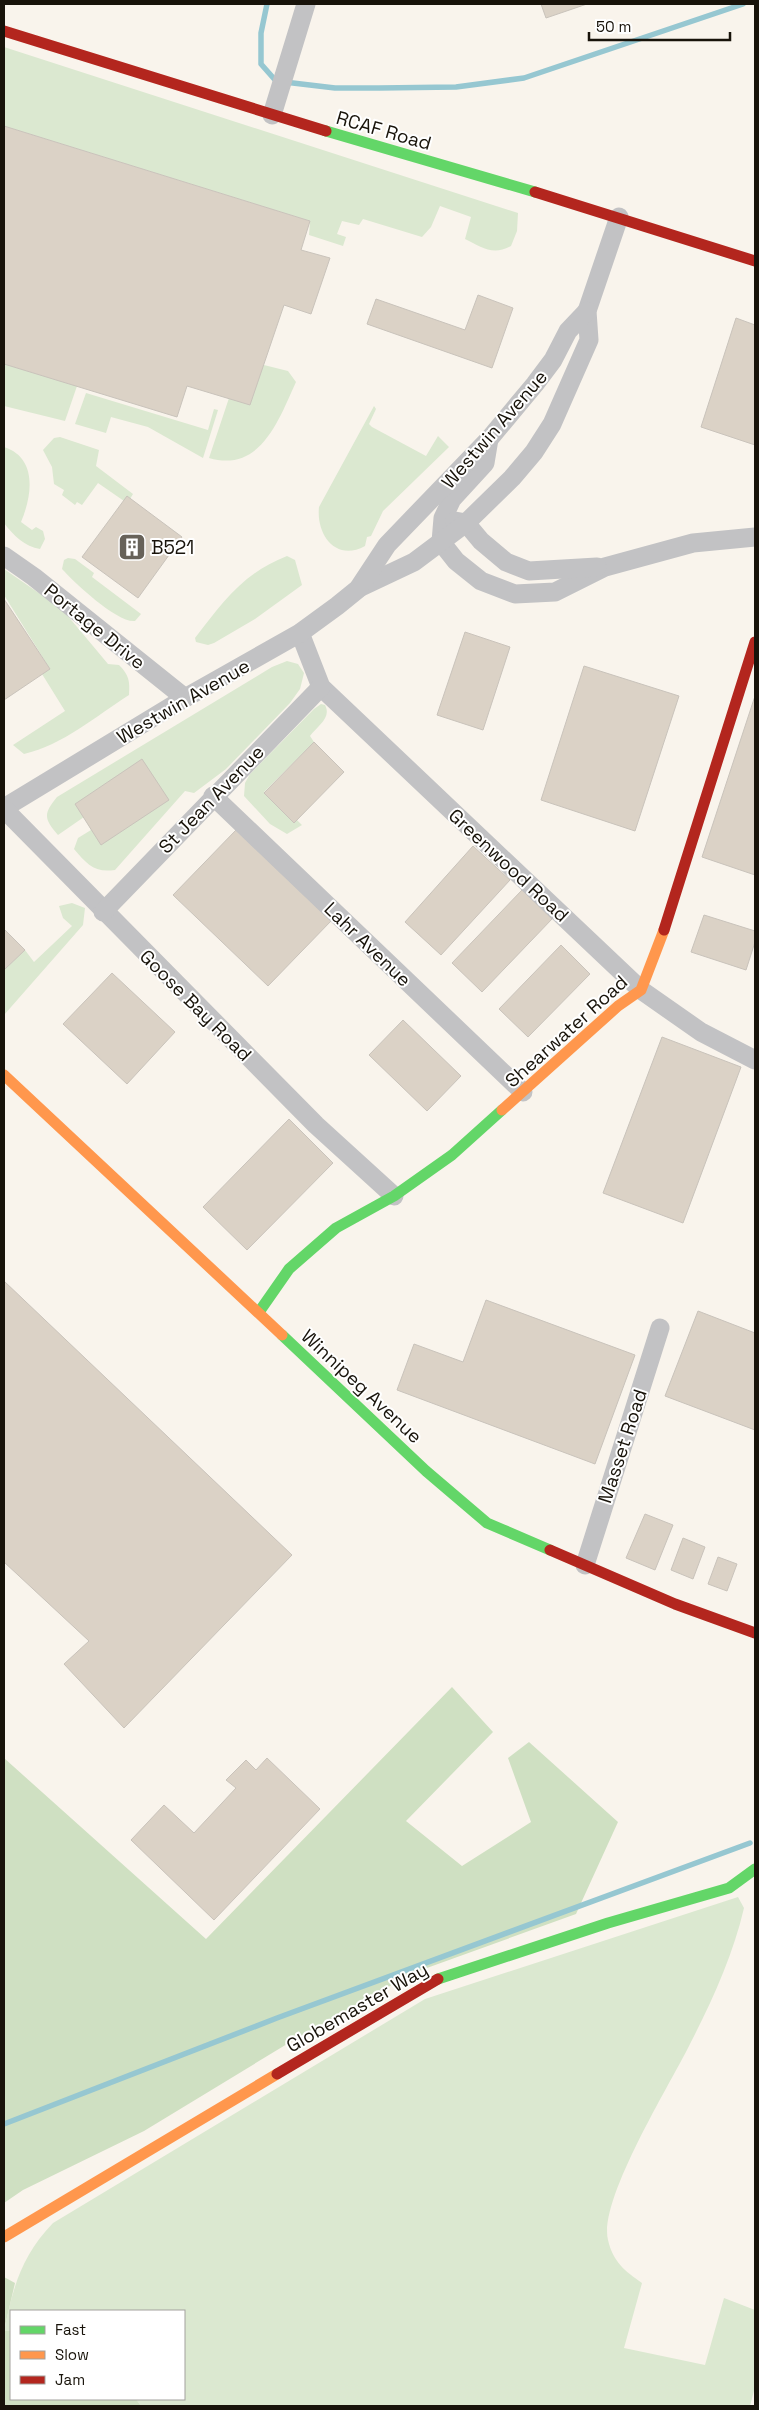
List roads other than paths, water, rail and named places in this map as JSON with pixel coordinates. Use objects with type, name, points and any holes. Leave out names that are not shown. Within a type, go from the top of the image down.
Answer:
[{"type":"street","points":[[272,115],[306,4]]},
{"type":"street","name":"RCAF Road","points":[[4,31],[272,115],[619,217],[755,261]]},
{"type":"street","name":"Westwin Avenue","points":[[4,808],[185,698],[300,632],[338,606],[358,589],[414,562],[466,523],[512,478],[534,452],[552,424],[589,340],[587,311],[619,217]]},
{"type":"street","name":"Westwin Avenue","points":[[358,589],[387,545],[490,438],[553,360],[568,331],[587,311]]},
{"type":"street","points":[[490,438],[485,463],[452,499],[443,518],[441,542],[456,561],[481,581],[515,594],[555,592],[605,567],[692,543],[755,537]]},
{"type":"street","points":[[414,519],[443,518],[466,523],[481,541],[506,562],[529,571],[605,567]]},
{"type":"street","name":"Portage Drive","points":[[4,556],[34,577],[185,698]]},
{"type":"street","name":"Greenwood Road","points":[[300,632],[321,687],[641,990],[702,1032],[755,1060]]},
{"type":"street","name":"Shearwater Road","points":[[259,1312],[289,1269],[336,1228],[394,1196],[452,1156],[618,1006],[641,990],[655,958],[755,642]]},
{"type":"street","name":"St Jean Avenue","points":[[103,912],[213,796],[321,687]]},
{"type":"street","name":"Lahr Avenue","points":[[213,796],[523,1092]]},
{"type":"street","name":"Goose Bay Road","points":[[4,808],[103,912],[316,1125],[394,1196]]},
{"type":"street","name":"Winnipeg Avenue","points":[[4,1075],[259,1312],[426,1471],[487,1523],[675,1604],[755,1633]]},
{"type":"street","name":"Masset Road","points":[[585,1564],[660,1328]]},
{"type":"street","name":"Globemaster Way","points":[[4,2237],[434,1980],[608,1924],[729,1888],[755,1870]]},
{"type":"waterway","points":[[267,4],[261,33],[261,64],[276,81],[335,88],[456,87],[524,78],[743,4]]},
{"type":"waterway","points":[[4,2124],[277,2018],[750,1843]]},
{"type":"place","name":"B521","points":[[132,547]]}]
